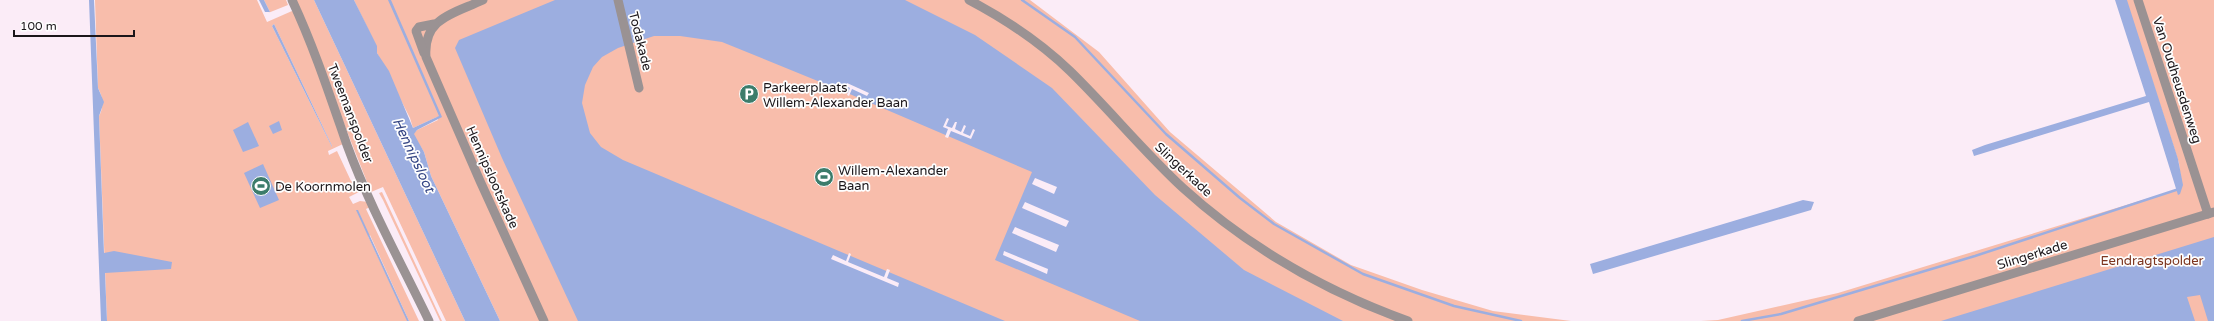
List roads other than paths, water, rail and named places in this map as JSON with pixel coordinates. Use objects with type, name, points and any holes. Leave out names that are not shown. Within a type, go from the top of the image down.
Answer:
[{"type":"street","name":"Tweemanspolder","points":[[292,0],[336,108],[356,166],[429,321]]},
{"type":"street","points":[[426,57],[416,31],[419,27],[434,24],[483,0]]},
{"type":"street","name":"Todakade","points":[[618,0],[639,88]]},
{"type":"street","name":"Slingerkade","points":[[969,0],[1013,26],[1069,71],[1133,139],[1220,220],[1258,247],[1326,286],[1408,321]]},
{"type":"street","name":"Van Oudheusdenweg","points":[[2138,0],[2211,213]]},
{"type":"street","name":"Hennipslootskade","points":[[434,24],[426,41],[426,57],[480,181],[544,321]]},
{"type":"street","name":"Slingerkade","points":[[1858,321],[2211,213]]},
{"type":"water","points":[[89,0],[94,0],[98,88],[104,102],[99,116],[104,253],[114,251],[172,262],[171,269],[105,273],[107,321],[101,321]]},
{"type":"water","points":[[259,0],[264,0],[270,12],[265,12]]},
{"type":"water","name":"Hennipsloot","points":[[314,0],[354,0],[377,46],[377,53],[389,71],[413,128],[439,116],[388,0],[391,0],[442,117],[417,130],[414,134],[424,152],[431,176],[500,321],[465,321]]},
{"type":"water","name":"Willem-Alexander Baan","points":[[555,0],[905,0],[975,35],[1052,88],[1155,195],[1244,270],[1343,321],[1140,321],[995,260],[1032,172],[852,95],[722,42],[680,36],[654,36],[618,48],[602,57],[593,67],[585,85],[582,103],[590,133],[601,147],[623,160],[1005,321],[578,321],[502,158],[455,48],[459,40]]},
{"type":"water","points":[[2115,0],[2127,0],[2178,159],[2183,185],[2180,194],[2178,195],[2149,102],[1974,156],[1972,150],[1985,145],[2146,96]]},
{"type":"water","points":[[274,24],[332,146],[332,147],[272,26]]},
{"type":"water","points":[[279,121],[282,130],[273,134],[269,126]]},
{"type":"water","points":[[248,122],[259,146],[243,152],[233,130]]},
{"type":"water","name":"De Koornmolen","points":[[263,164],[279,200],[260,208],[244,173]]},
{"type":"water","points":[[1803,200],[1814,202],[1811,210],[1593,274],[1590,264]]},
{"type":"water","points":[[356,210],[358,210],[409,321],[407,321]]},
{"type":"water","points":[[2214,237],[2214,321],[2208,321],[2200,295],[2187,297],[2195,321],[1941,321]]},
{"type":"waterway","points":[[1022,0],[1075,37],[1166,134],[1240,198],[1274,224],[1363,274],[1454,306],[1521,321]]},
{"type":"waterway","points":[[1742,321],[1781,314],[1975,256],[2179,189]]},
{"type":"place","name":"Parkeerplaats Willem-Alexander Baan","points":[[749,94]]},
{"type":"place","name":"Willem-Alexander Baan","points":[[824,177]]},
{"type":"place","name":"De Koornmolen","points":[[261,186]]},
{"type":"park label","name":"Eendragtspolder","points":[[2152,260]]}]
